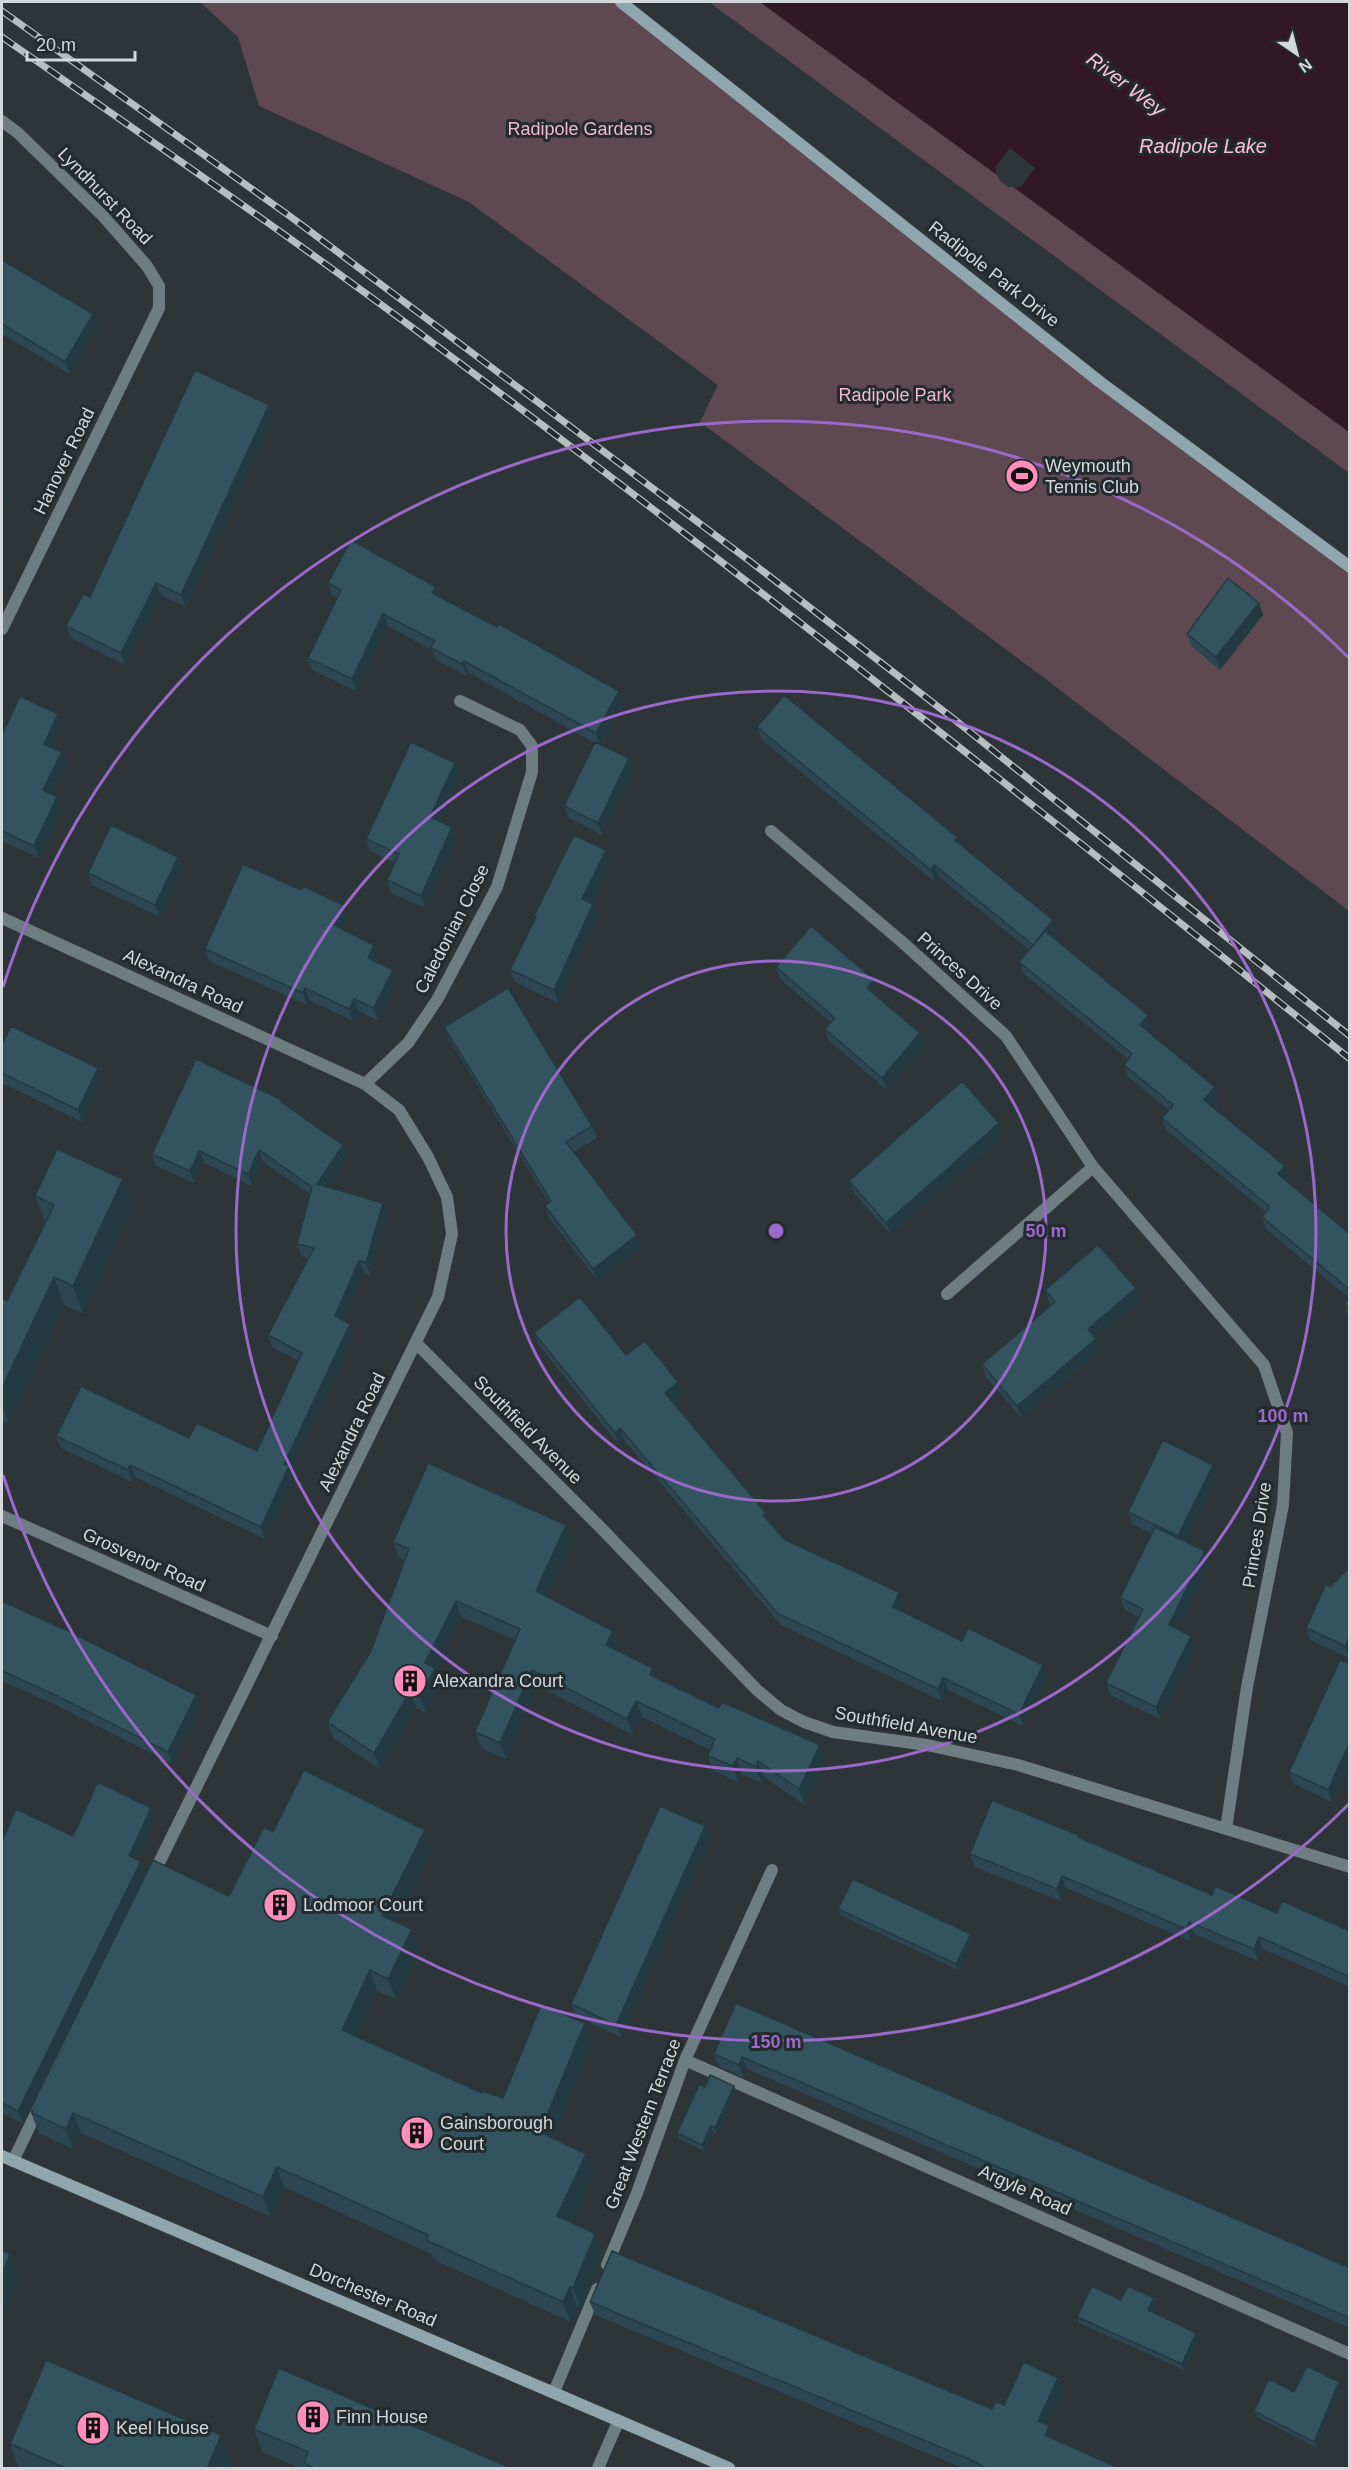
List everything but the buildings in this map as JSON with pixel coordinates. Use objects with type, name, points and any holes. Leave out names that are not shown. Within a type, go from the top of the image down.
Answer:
[{"type":"street","name":"Radipole Park Drive","points":[[621,2],[1100,382],[1350,567]]},
{"type":"street","name":"Lyndhurst Road","points":[[2,121],[18,133],[103,216],[147,266],[159,286],[159,308]]},
{"type":"street","name":"Hanover Road","points":[[2,629],[159,308]]},
{"type":"street","name":"Caledonian Close","points":[[365,1084],[408,1043],[442,990],[497,887],[532,772],[531,746],[520,730],[460,701]]},
{"type":"street","name":"Princes Drive","points":[[771,831],[859,904],[1006,1036],[1093,1167],[1264,1365],[1287,1433],[1283,1505],[1247,1687],[1226,1829]]},
{"type":"street","name":"Alexandra Road","points":[[2,918],[365,1084],[399,1110],[428,1157],[447,1197],[452,1234],[438,1297],[147,1888]]},
{"type":"street","points":[[947,1294],[1093,1167]]},
{"type":"street","name":"Southfield Avenue","points":[[416,1343],[602,1529],[757,1690],[781,1710],[804,1722],[833,1732],[927,1745],[1018,1765],[1350,1867]]},
{"type":"street","name":"Grosvenor Road","points":[[2,1516],[272,1636]]},
{"type":"street","name":"Great Western Terrace","points":[[554,2392],[637,2193],[685,2060],[772,1870]]},
{"type":"street","name":"Argyle Road","points":[[685,2060],[1350,2354]]},
{"type":"street","points":[[7,2158],[44,2098]]},
{"type":"street","name":"Dorchester Road","points":[[7,2158],[729,2469]]},
{"type":"street","points":[[598,2469],[618,2422]]},
{"type":"green space","name":"Radipole Park","points":[[200,2],[621,2],[862,194],[1349,567],[1349,911],[1043,677],[700,422],[718,385],[469,202],[259,106],[238,37]]},
{"type":"green space","points":[[709,2],[760,2],[1349,432],[1349,473]]},
{"type":"water","name":"Radipole Lake","points":[[760,2],[1349,2],[1349,432]]},
{"type":"pier","points":[[1010,148],[1035,168],[1021,187],[1008,187],[999,180],[995,167]]},
{"type":"railway","points":[[2,11],[291,217],[751,562],[950,716],[1350,1036]]},
{"type":"railway","points":[[2,37],[335,271],[560,438],[901,701],[1350,1059]]},
{"type":"place","name":"Weymouth Tennis Club","points":[[1022,476]]},
{"type":"place","name":"Alexandra Court","points":[[410,1681]]},
{"type":"place","name":"Lodmoor Court","points":[[280,1905]]},
{"type":"place","name":"Gainsborough Court","points":[[417,2133]]},
{"type":"place","name":"Finn House","points":[[313,2417]]},
{"type":"place","name":"Keel House","points":[[93,2428]]},
{"type":"water label","name":"River Wey","points":[[1126,84]]},
{"type":"park label","name":"Radipole Gardens","points":[[580,129]]}]
